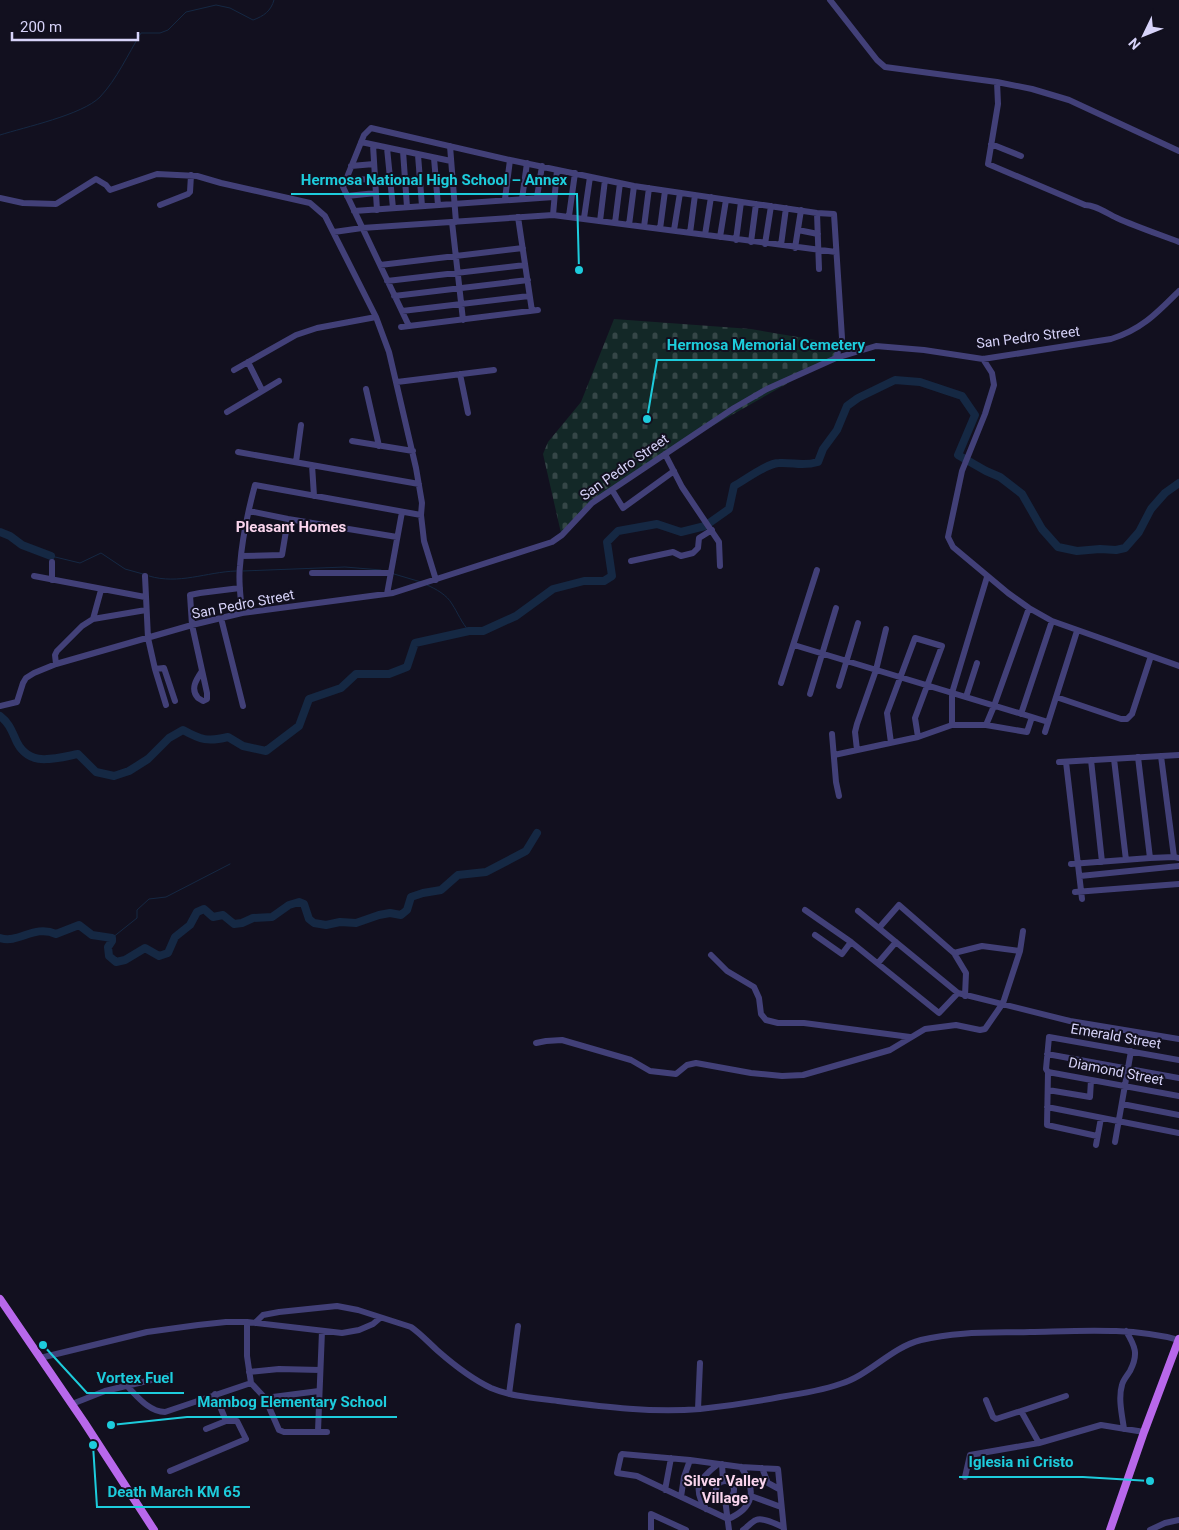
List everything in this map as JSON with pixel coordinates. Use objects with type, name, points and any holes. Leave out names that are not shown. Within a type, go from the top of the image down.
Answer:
[{"type":"main road","points":[[0,1299],[72,1404],[154,1530]]},
{"type":"main road","points":[[1110,1530],[1144,1432],[1177,1350],[1179,1340]]},
{"type":"street","points":[[830,0],[878,60],[885,66],[997,82],[1032,89],[1069,100],[1179,151]]},
{"type":"street","points":[[997,82],[998,104],[988,164],[1179,242]]},
{"type":"street","points":[[409,326],[343,187],[364,135],[372,128],[634,186],[816,213],[834,214],[842,338],[836,358]]},
{"type":"street","points":[[361,142],[451,161]]},
{"type":"street","points":[[991,144],[1020,156]]},
{"type":"street","points":[[373,145],[377,210]]},
{"type":"street","points":[[450,146],[456,256],[464,320]]},
{"type":"street","points":[[387,148],[393,208]]},
{"type":"street","points":[[402,151],[407,207]]},
{"type":"street","points":[[418,155],[422,206]]},
{"type":"street","points":[[434,158],[438,205]]},
{"type":"street","points":[[505,199],[510,160]]},
{"type":"street","points":[[522,199],[527,163]]},
{"type":"street","points":[[351,166],[374,164]]},
{"type":"street","points":[[537,197],[542,166]]},
{"type":"street","points":[[553,215],[557,170]]},
{"type":"street","points":[[569,216],[575,173]]},
{"type":"street","points":[[0,198],[23,204],[56,204],[96,179],[110,190],[157,174],[191,175],[310,203],[325,216],[376,317],[389,352],[419,484],[424,541],[436,580]]},
{"type":"street","points":[[160,205],[188,194],[190,192],[191,175]]},
{"type":"street","points":[[584,218],[590,176]]},
{"type":"street","points":[[345,180],[376,178]]},
{"type":"street","points":[[600,221],[606,180]]},
{"type":"street","points":[[615,223],[620,183]]},
{"type":"street","points":[[629,225],[634,186]]},
{"type":"street","points":[[644,227],[649,188]]},
{"type":"street","points":[[660,229],[665,191]]},
{"type":"street","points":[[674,230],[680,193]]},
{"type":"street","points":[[347,196],[376,194]]},
{"type":"street","points":[[690,233],[695,195]]},
{"type":"street","points":[[354,211],[554,197]]},
{"type":"street","points":[[705,235],[711,197]]},
{"type":"street","points":[[720,237],[726,200]]},
{"type":"street","points":[[736,240],[741,202]]},
{"type":"street","points":[[751,242],[756,204]]},
{"type":"street","points":[[765,244],[771,206]]},
{"type":"street","points":[[781,245],[786,208]]},
{"type":"street","points":[[795,248],[801,210]]},
{"type":"street","points":[[816,213],[819,269]]},
{"type":"street","points":[[334,232],[362,228],[553,215],[836,252]]},
{"type":"street","points":[[400,327],[535,311],[529,296],[518,217]]},
{"type":"street","points":[[798,230],[818,234]]},
{"type":"street","points":[[380,265],[523,248]]},
{"type":"street","points":[[387,281],[525,265]]},
{"type":"street","points":[[394,296],[528,280]]},
{"type":"street","name":"San Pedro Street","points":[[0,706],[17,702],[26,678],[56,664],[192,625],[242,613],[387,594],[552,542],[562,535],[592,503],[734,408],[767,389],[836,358],[876,346],[924,350],[982,359],[1111,339],[1128,334],[1146,323],[1179,291]]},
{"type":"street","points":[[402,311],[529,296]]},
{"type":"street","points":[[234,370],[296,335],[316,328],[376,317]]},
{"type":"street","points":[[982,359],[992,373],[994,385],[985,414],[962,471],[949,525],[948,537],[954,547],[987,576],[1029,608],[1052,621],[1179,666]]},
{"type":"street","points":[[248,362],[262,390]]},
{"type":"street","points":[[397,382],[494,370]]},
{"type":"street","points":[[460,374],[468,413]]},
{"type":"street","points":[[227,412],[278,381]]},
{"type":"street","points":[[366,389],[379,446]]},
{"type":"street","points":[[296,462],[301,425]]},
{"type":"street","points":[[352,441],[413,452]]},
{"type":"street","points":[[238,452],[419,484]]},
{"type":"street","points":[[665,454],[719,542],[720,566]]},
{"type":"street","points":[[312,465],[314,496]]},
{"type":"street","points":[[612,490],[622,508],[674,471]]},
{"type":"street","points":[[242,613],[240,588],[241,556],[248,511],[255,485],[421,515]]},
{"type":"street","points":[[248,511],[397,537]]},
{"type":"street","points":[[387,594],[402,512]]},
{"type":"street","points":[[241,556],[282,556],[288,519]]},
{"type":"street","points":[[630,561],[673,552],[681,556],[692,554],[698,548],[699,538],[710,528]]},
{"type":"street","points":[[52,562],[52,580]]},
{"type":"street","points":[[781,683],[817,570]]},
{"type":"street","points":[[312,573],[390,573]]},
{"type":"street","points":[[34,576],[145,597]]},
{"type":"street","points":[[145,576],[148,638],[166,705]]},
{"type":"street","points":[[952,726],[952,692],[987,576]]},
{"type":"street","points":[[202,671],[192,625],[189,597],[192,594],[240,588]]},
{"type":"street","points":[[93,619],[101,590]]},
{"type":"street","points":[[810,694],[836,608]]},
{"type":"street","points":[[986,724],[1029,608]]},
{"type":"street","points":[[56,664],[55,655],[57,651],[82,626],[93,619],[146,610]]},
{"type":"street","points":[[221,618],[243,706]]},
{"type":"street","points":[[1021,714],[1052,621]]},
{"type":"street","points":[[839,686],[858,623]]},
{"type":"street","points":[[856,750],[855,732],[876,670],[886,629]]},
{"type":"street","points":[[1045,732],[1077,631]]},
{"type":"street","points":[[891,743],[887,713],[916,638],[942,646],[915,718],[918,737]]},
{"type":"street","points":[[794,644],[1048,722]]},
{"type":"street","points":[[1056,697],[1121,719],[1127,719],[1132,714],[1151,656]]},
{"type":"street","points":[[966,697],[978,663]]},
{"type":"street","points":[[155,669],[164,668],[175,701]]},
{"type":"street","points":[[834,755],[918,737],[952,726],[986,724],[1027,732],[1032,718]]},
{"type":"street","points":[[832,734],[839,796]]},
{"type":"street","points":[[1179,755],[1063,762],[1079,864],[1079,894],[1179,884]]},
{"type":"street","points":[[1071,864],[1176,858],[1161,756]]},
{"type":"street","points":[[1138,757],[1150,858]]},
{"type":"street","points":[[1114,759],[1126,860]]},
{"type":"street","points":[[1091,760],[1102,862]]},
{"type":"street","points":[[1080,876],[1179,866]]},
{"type":"street","points":[[878,928],[899,905],[954,952],[966,973],[965,996]]},
{"type":"street","points":[[805,910],[851,942],[939,1013],[958,993]]},
{"type":"street","points":[[858,911],[958,993],[965,996],[1003,1003],[1070,1021],[1179,1039]]},
{"type":"street","points":[[536,1043],[554,1040],[578,1044],[631,1060],[655,1073],[674,1074],[688,1065],[696,1063],[751,1073],[803,1075],[884,1052],[926,1029],[948,1025],[982,1030],[988,1026],[1003,1003],[1020,951],[1023,931]]},
{"type":"street","points":[[814,935],[842,954],[851,942]]},
{"type":"street","points":[[878,963],[896,942]]},
{"type":"street","points":[[954,952],[982,946],[1020,951]]},
{"type":"street","points":[[711,955],[727,971],[754,987],[759,998],[761,1014],[766,1020],[778,1023],[804,1023],[910,1037]]},
{"type":"street","name":"Emerald Street","points":[[1047,1054],[1049,1037],[1179,1060]]},
{"type":"street","points":[[1115,1142],[1131,1051]]},
{"type":"street","points":[[1097,1136],[1047,1125],[1047,1054],[1179,1078]]},
{"type":"street","name":"Diamond Street","points":[[1048,1072],[1179,1096]]},
{"type":"street","points":[[1048,1090],[1090,1097],[1092,1080]]},
{"type":"street","points":[[1122,1104],[1179,1115]]},
{"type":"street","points":[[1047,1107],[1179,1133]]},
{"type":"street","points":[[1096,1145],[1101,1118]]},
{"type":"street","points":[[255,1323],[263,1315],[278,1312],[338,1306],[358,1310],[411,1327],[419,1332],[452,1363],[474,1378],[509,1394],[600,1406],[656,1410],[698,1409],[766,1400],[823,1389],[841,1384],[864,1373],[898,1349],[938,1336],[988,1331],[1126,1331],[1179,1340]]},
{"type":"street","points":[[40,1358],[147,1332],[226,1322],[247,1322],[342,1333],[359,1330],[373,1324],[380,1318]]},
{"type":"street","points":[[247,1322],[247,1356],[251,1383],[265,1398],[279,1430],[284,1432],[327,1432]]},
{"type":"street","points":[[509,1394],[518,1326]]},
{"type":"street","points":[[318,1431],[322,1331]]},
{"type":"street","points":[[1124,1429],[1121,1386],[1134,1364],[1136,1355],[1134,1344],[1126,1331]]},
{"type":"street","points":[[698,1409],[700,1363]]},
{"type":"street","points":[[249,1372],[279,1369],[320,1370]]},
{"type":"street","points":[[72,1404],[92,1395],[168,1376]]},
{"type":"street","points":[[126,1386],[150,1407],[160,1412],[165,1412],[251,1383]]},
{"type":"street","points":[[265,1398],[319,1391]]},
{"type":"street","points":[[215,1394],[226,1421]]},
{"type":"street","points":[[986,1400],[993,1417],[996,1419],[1066,1396]]},
{"type":"street","points":[[1022,1411],[1039,1443]]},
{"type":"street","points":[[170,1471],[246,1439],[237,1421],[226,1421],[206,1429]]},
{"type":"street","points":[[965,1477],[970,1455],[1039,1443],[1101,1425],[1144,1432]]},
{"type":"street","points":[[741,1467],[749,1483],[751,1496],[744,1510],[728,1519],[637,1476],[618,1474],[622,1454],[690,1460],[719,1465],[778,1469],[783,1528],[761,1519],[754,1520],[749,1527],[743,1530]]},
{"type":"street","points":[[665,1490],[671,1458]]},
{"type":"street","points":[[681,1497],[684,1477],[690,1460]]},
{"type":"street","points":[[719,1465],[723,1481]]},
{"type":"street","points":[[707,1510],[701,1501],[699,1487],[701,1479],[719,1465]]},
{"type":"street","points":[[762,1468],[768,1483],[779,1489]]},
{"type":"street","points":[[723,1481],[729,1482],[734,1489],[732,1495],[725,1499],[719,1497],[716,1492],[718,1484],[723,1481]]},
{"type":"street","points":[[751,1496],[781,1507]]},
{"type":"street","points":[[725,1499],[729,1530]]},
{"type":"street","points":[[651,1530],[651,1514],[686,1530]]},
{"type":"street","points":[[1150,1530],[1165,1523],[1179,1520]]},
{"type":"green space","points":[[614,319],[751,329],[839,344],[836,356],[668,451],[590,502],[561,533],[543,454],[548,442],[581,402]]},
{"type":"waterway","points":[[0,135],[67,115],[92,103],[100,97],[112,82],[141,33],[160,33],[168,30],[186,12],[216,5],[230,8],[253,20],[266,13],[274,0]]},
{"type":"waterway","points":[[0,716],[7,723],[20,748],[26,754],[42,759],[78,754],[96,772],[114,776],[129,771],[148,759],[169,738],[183,730],[205,739],[228,737],[243,746],[266,751],[299,726],[309,699],[341,688],[356,674],[389,674],[407,667],[415,643],[469,631],[483,631],[516,616],[553,589],[584,581],[604,581],[612,576],[607,542],[618,531],[657,524],[681,532],[705,526],[729,509],[734,486],[762,469],[779,463],[802,464],[818,462],[823,449],[837,430],[847,406],[858,398],[895,380],[920,382],[962,396],[975,415],[958,455],[1000,477],[1022,494],[1042,529],[1058,547],[1077,551],[1125,548],[1139,532],[1151,509],[1165,493],[1179,483]]},
{"type":"waterway","points":[[0,532],[10,536],[22,545],[51,556]]},
{"type":"waterway","points":[[51,556],[80,563],[101,553],[125,569],[143,574]]},
{"type":"waterway","points":[[243,571],[345,567],[381,570]]},
{"type":"waterway","points":[[149,576],[182,579],[236,571]]},
{"type":"waterway","points":[[394,574],[421,582]]},
{"type":"waterway","points":[[427,585],[438,590],[450,601],[469,631]]},
{"type":"waterway","points":[[0,938],[14,938],[41,931],[56,934],[79,925],[92,935],[112,938],[108,947],[109,956],[116,962],[125,960],[145,948],[159,956],[168,953],[175,937],[190,925],[197,912],[204,909],[213,917],[223,915],[234,924],[253,918],[272,917],[289,905],[299,902],[304,904],[309,919],[314,923],[326,925],[340,922],[356,923],[390,913],[401,915],[407,910],[411,897],[441,890],[458,875],[486,872],[526,851],[537,833]]},
{"type":"waterway","points":[[112,938],[137,918],[137,910],[149,899],[166,897],[230,864]]},
{"type":"place","name":"Hermosa National High School – Annex","points":[[579,270]]},
{"type":"place","name":"Hermosa Memorial Cemetery","points":[[647,419]]},
{"type":"place","name":"Vortex Fuel","points":[[43,1345]]},
{"type":"place","name":"Mambog Elementary School","points":[[111,1425]]},
{"type":"place","name":"Death March KM 65","points":[[93,1445]]},
{"type":"place","name":"Iglesia ni Cristo","points":[[1150,1481]]},
{"type":"district","name":"Pleasant Homes","points":[[291,527]]},
{"type":"district","name":"Silver Valley Village","points":[[725,1490]]}]
